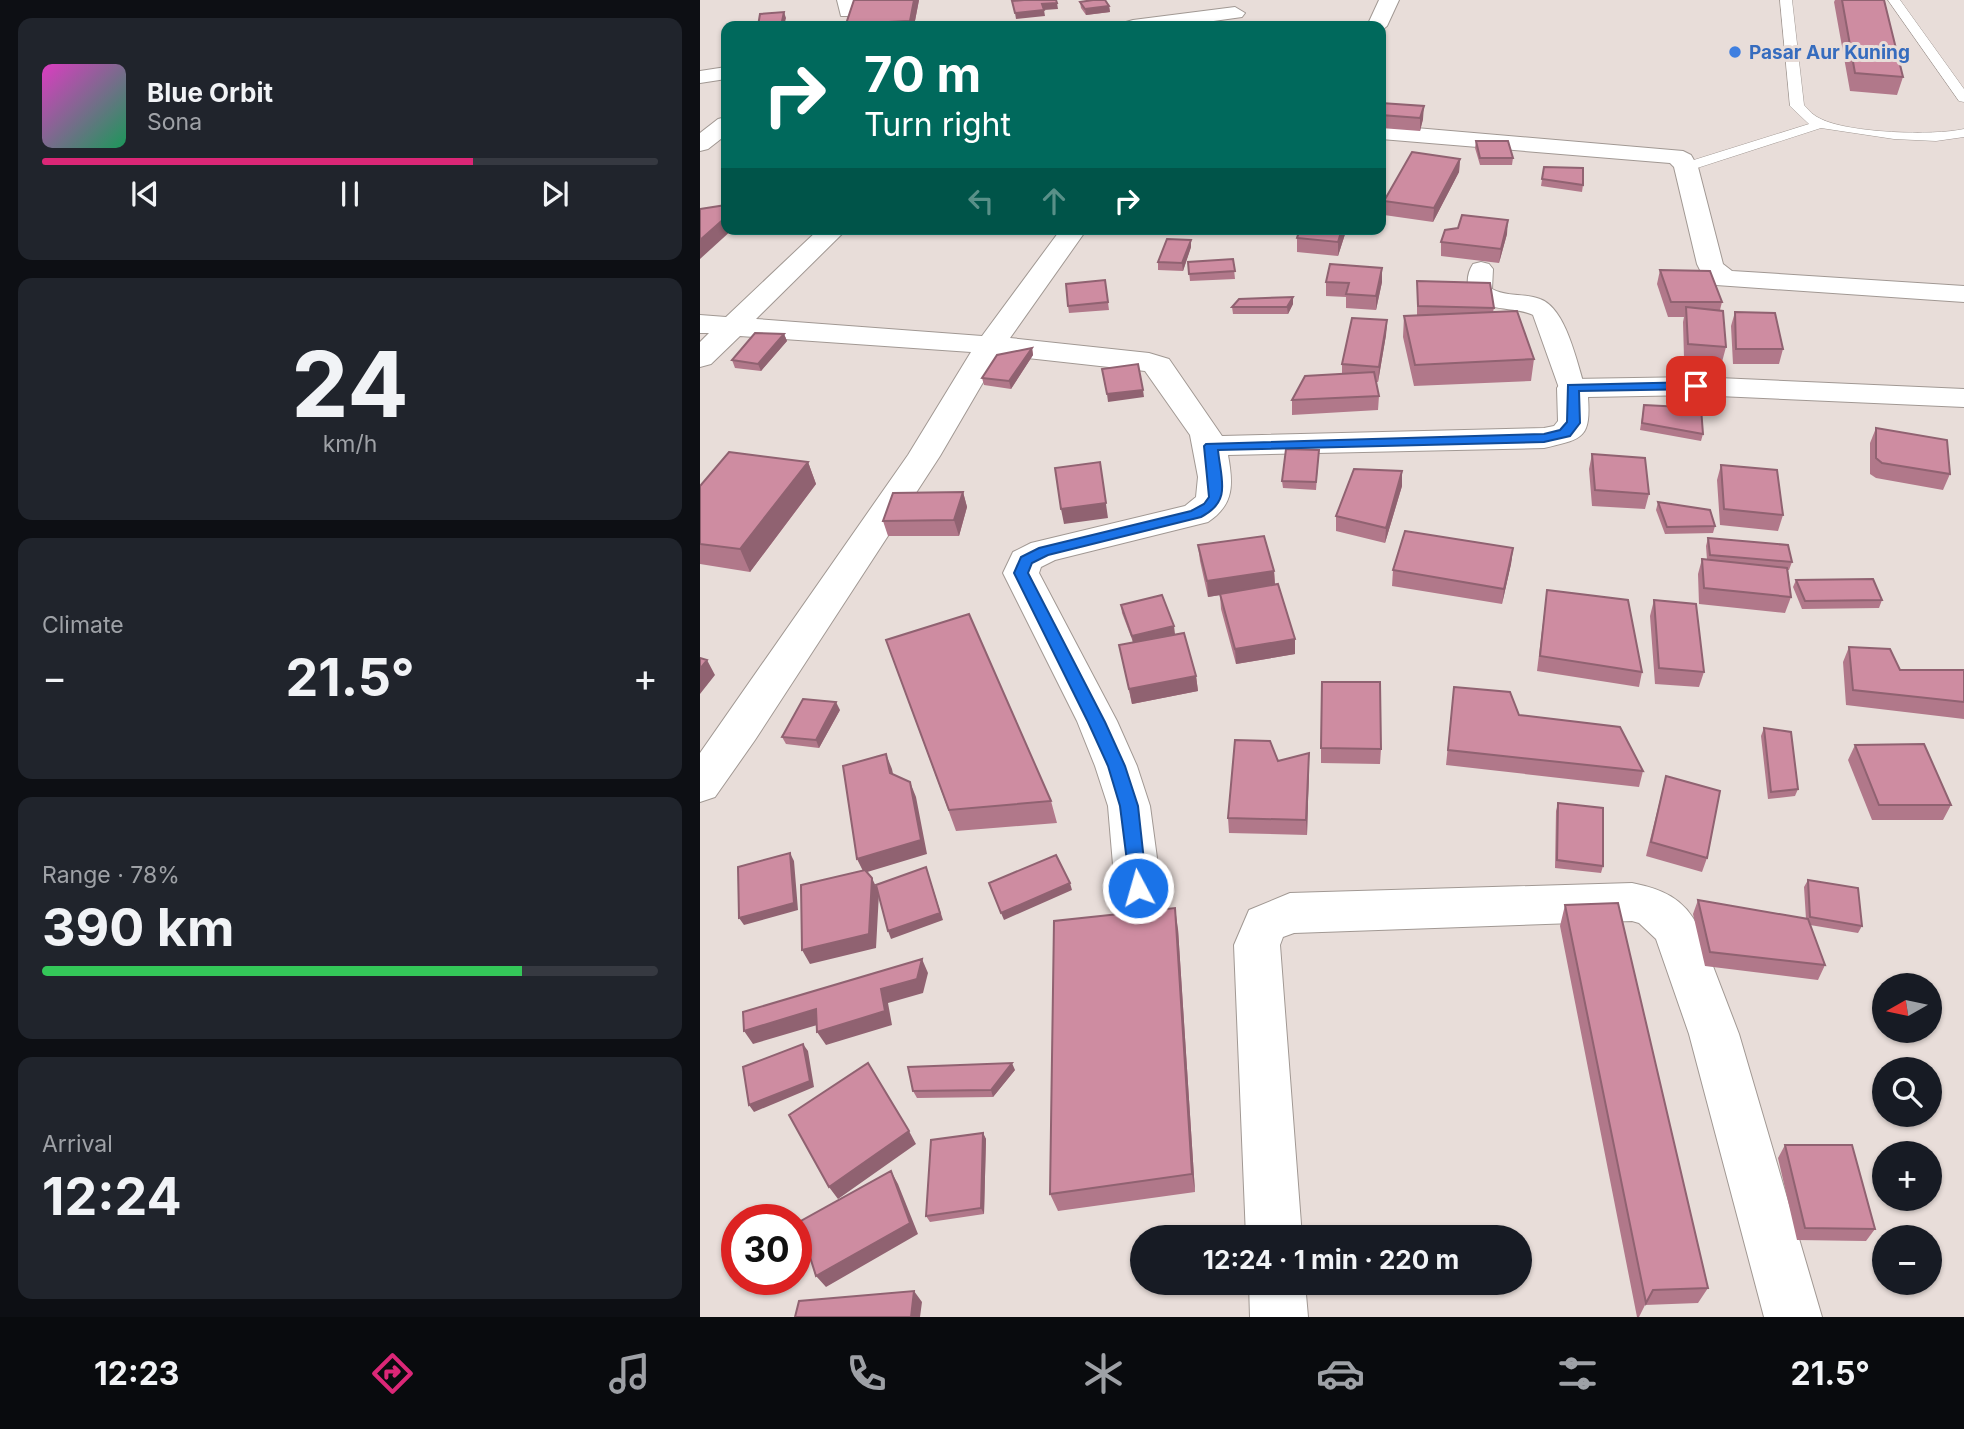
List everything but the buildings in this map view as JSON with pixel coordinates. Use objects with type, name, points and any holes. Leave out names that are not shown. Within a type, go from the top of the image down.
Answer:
[{"type":"street","points":[[1379,21],[1389,0]]},
{"type":"street","points":[[1172,21],[1235,13]]},
{"type":"street","points":[[700,76],[721,74]]},
{"type":"street","points":[[700,144],[721,128]]},
{"type":"street","points":[[1386,132],[1665,153],[1683,160],[1710,264],[1714,272],[1727,279],[1964,294]]},
{"type":"street","points":[[700,358],[828,235]]},
{"type":"street","points":[[700,785],[741,729],[924,456],[990,345],[1070,235]]},
{"type":"street","points":[[1210,446],[1544,438],[1565,433],[1574,423],[1572,387],[1551,325],[1543,310],[1532,304],[1492,299],[1481,292],[1481,269]]},
{"type":"street","points":[[700,324],[990,345],[1139,360],[1158,365],[1206,435],[1210,446],[1216,497],[1210,507],[1196,514],[1044,551],[1026,560],[1021,573],[1097,722],[1116,766],[1129,806],[1138,888]]},
{"type":"street","points":[[1572,387],[1696,386],[1964,398]]},
{"type":"street","points":[[1273,1225],[1257,945],[1265,923],[1290,913],[1632,902],[1653,907],[1675,927],[1714,1034],[1793,1317]]},
{"type":"street","points":[[1278,1295],[1279,1317]]},
{"type":"lane","points":[[1786,0],[1797,106],[1807,116],[1821,124],[1937,137],[1964,133]]},
{"type":"lane","points":[[1894,0],[1964,98]]},
{"type":"lane","points":[[1686,167],[1821,124]]},
{"type":"place","name":"Pasar Aur Kuning","points":[[1735,52]]},
{"type":"route","points":[[1138,888],[1129,806],[1116,766],[1097,722],[1021,573],[1026,560],[1044,551],[1196,514],[1210,507],[1216,497],[1210,446],[1544,438],[1565,433],[1574,423],[1572,387],[1696,386]]}]
